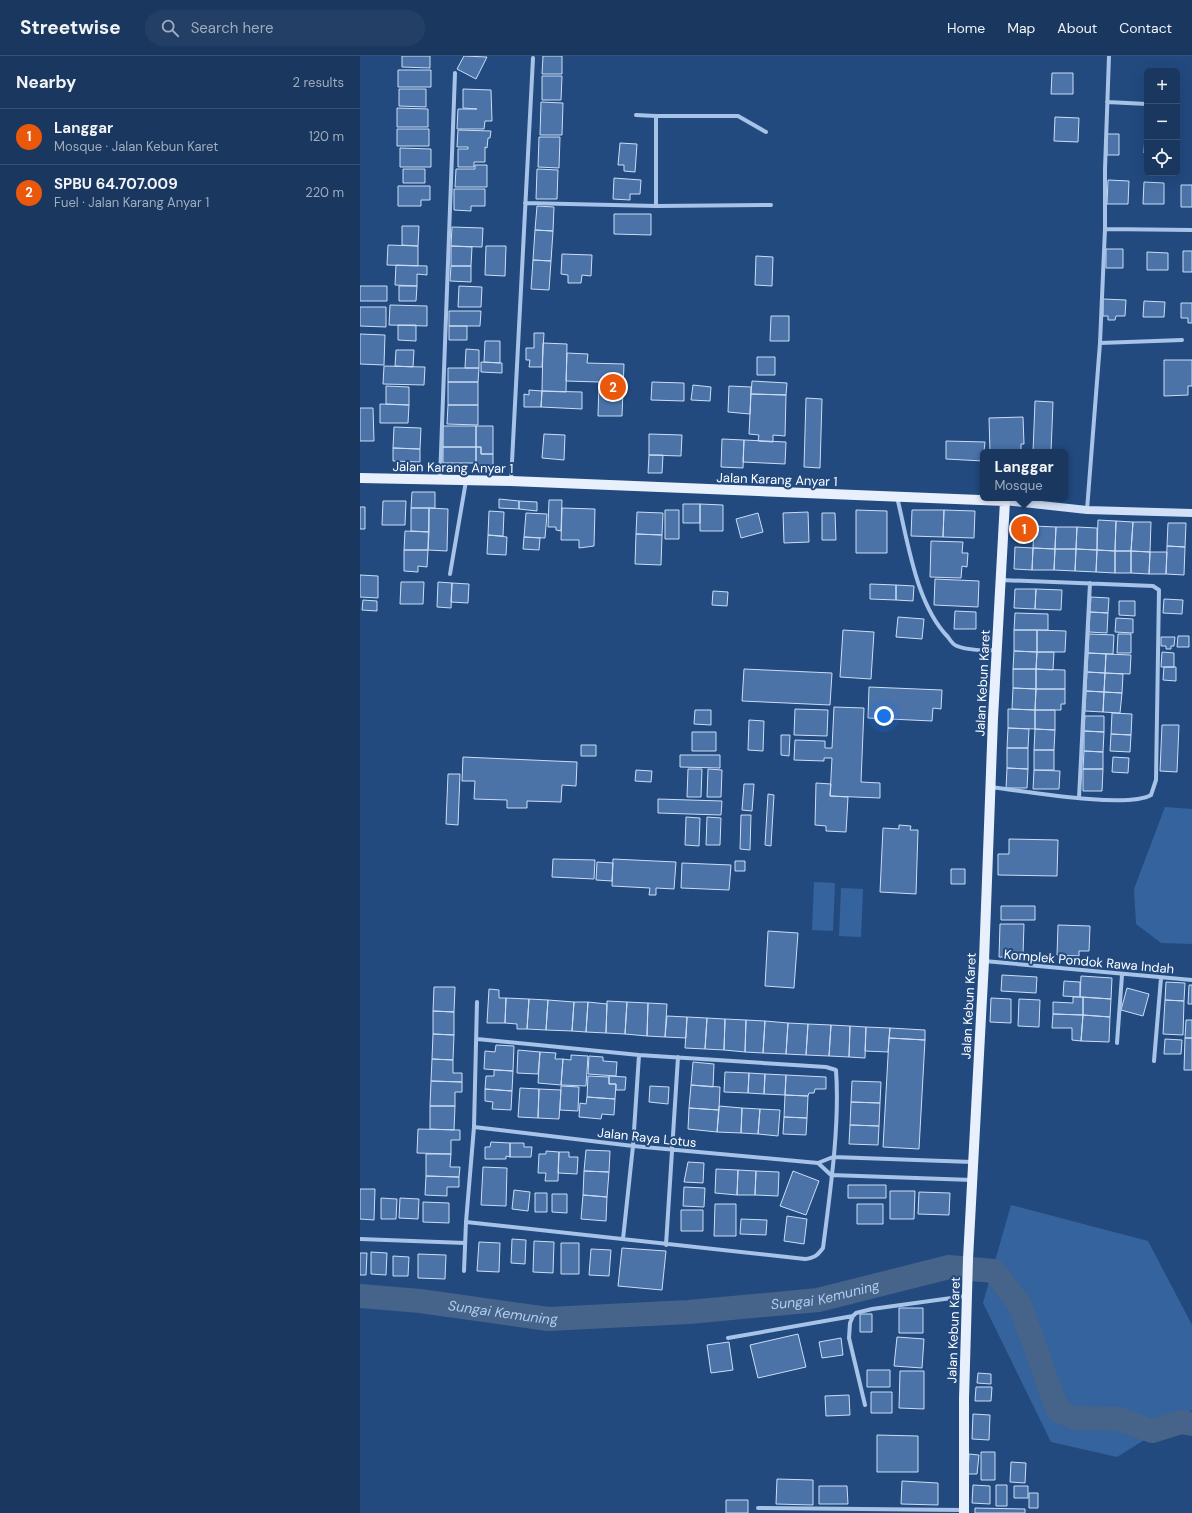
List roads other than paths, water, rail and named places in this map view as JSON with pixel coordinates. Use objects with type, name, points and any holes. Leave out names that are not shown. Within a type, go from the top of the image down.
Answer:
[{"type":"main road","name":"Jalan Karang Anyar 1","points":[[360,478],[511,481],[980,500]]},
{"type":"main road","name":"Jalan Karang Anyar 1","points":[[1005,501],[1087,510],[1192,513]]},
{"type":"main road","name":"Jalan Kebun Karet","points":[[964,1511],[964,1399],[967,1283],[972,1162],[984,961],[1000,580],[1005,501]]},
{"type":"street","points":[[1087,510],[1100,343],[1105,229],[1104,169],[1109,56]]},
{"type":"street","points":[[511,481],[534,58]]},
{"type":"street","points":[[440,480],[455,73]]},
{"type":"street","points":[[1107,102],[1144,104]]},
{"type":"street","points":[[636,115],[738,116],[766,132]]},
{"type":"street","points":[[656,116],[656,206]]},
{"type":"street","points":[[526,203],[656,206],[771,205]]},
{"type":"street","points":[[1105,229],[1192,230]]},
{"type":"street","points":[[1100,343],[1182,340]]},
{"type":"street","points":[[450,574],[466,481]]},
{"type":"street","points":[[897,497],[914,567],[929,612],[940,629],[956,646],[984,651],[997,650]]},
{"type":"street","points":[[991,787],[1079,798],[1134,801],[1151,796],[1156,780],[1159,590],[1153,586],[1000,580]]},
{"type":"street","points":[[1079,798],[1090,583]]},
{"type":"street","name":"Komplek Pondok Rawa Indah","points":[[984,961],[1122,975],[1192,980]]},
{"type":"street","points":[[1117,1043],[1122,975]]},
{"type":"street","points":[[1154,1061],[1161,978]]},
{"type":"street","points":[[464,1271],[466,1222],[474,1127],[477,1002]]},
{"type":"street","points":[[466,1222],[666,1245],[805,1259],[813,1258],[817,1256],[822,1248],[831,1175],[836,1106],[836,1070],[802,1064],[639,1054],[477,1039]]},
{"type":"street","points":[[623,1239],[633,1146],[639,1054]]},
{"type":"street","points":[[666,1245],[678,1057]]},
{"type":"street","name":"Jalan Raya Lotus","points":[[474,1127],[633,1146],[818,1163]]},
{"type":"street","points":[[972,1162],[832,1157],[818,1163],[831,1175],[972,1180]]},
{"type":"street","points":[[360,1239],[465,1243]]},
{"type":"street","points":[[728,1338],[853,1316],[860,1312],[872,1309],[967,1296]]},
{"type":"street","points":[[853,1316],[850,1323],[849,1338],[865,1405]]},
{"type":"street","points":[[758,1508],[964,1511]]},
{"type":"waterway","name":"Sungai Kemuning","points":[[360,1296],[420,1301],[548,1319],[689,1312],[818,1300],[949,1267],[994,1271],[1020,1305],[1058,1411],[1075,1418],[1119,1419],[1152,1431],[1181,1422],[1192,1424]]},
{"type":"place","name":"SPBU 64.707.009","points":[[613,387]]},
{"type":"place","name":"Langgar","points":[[1024,529]]}]
